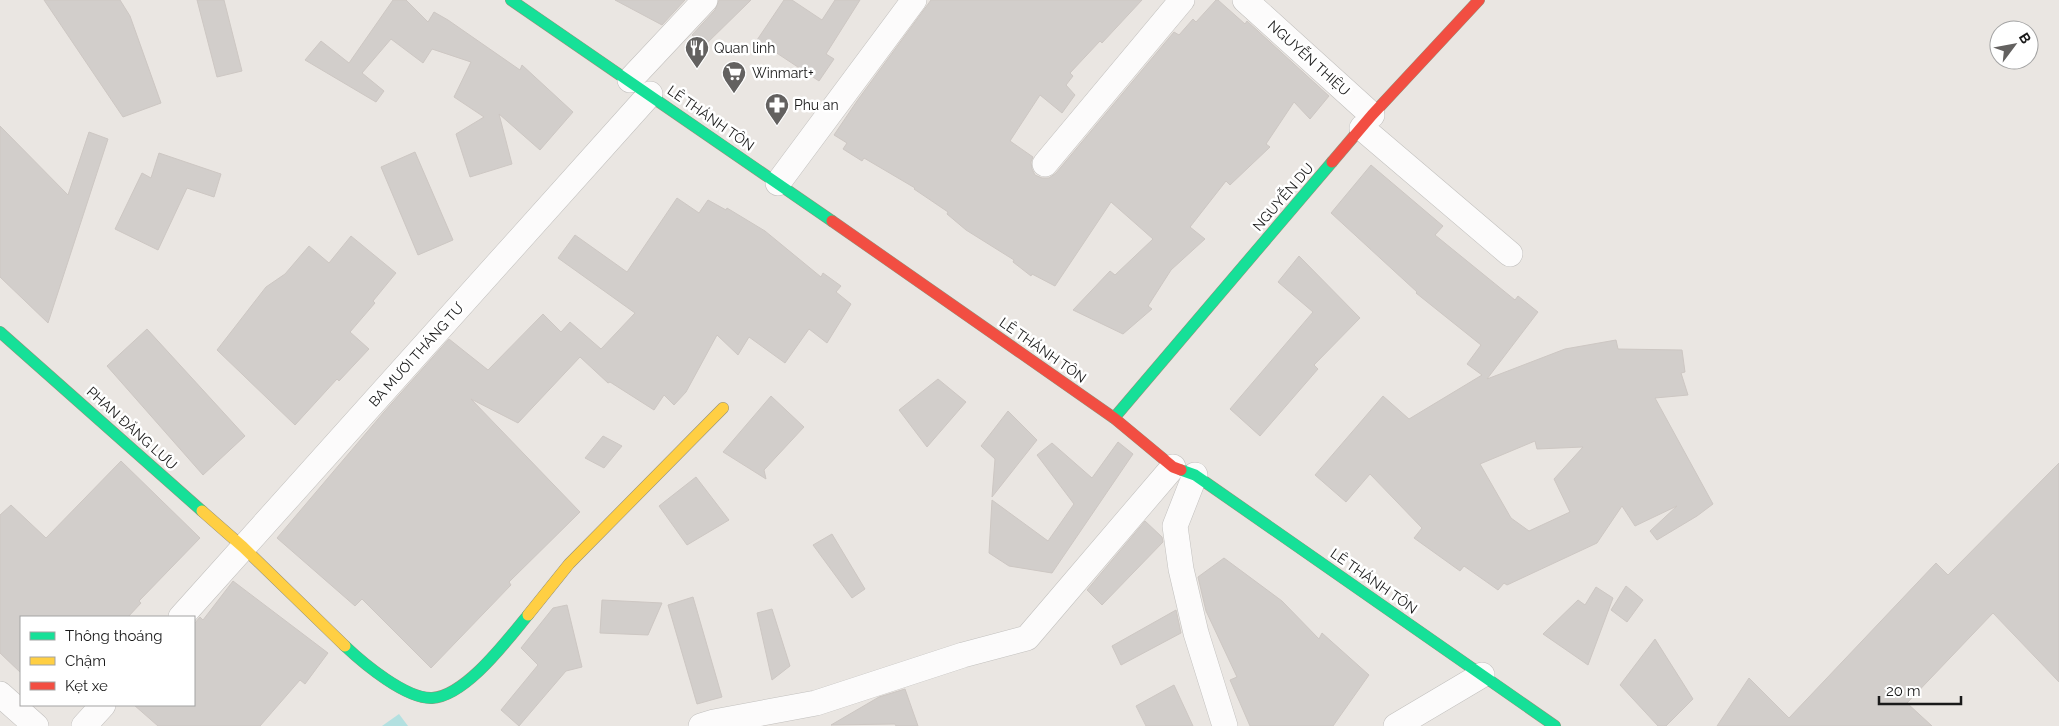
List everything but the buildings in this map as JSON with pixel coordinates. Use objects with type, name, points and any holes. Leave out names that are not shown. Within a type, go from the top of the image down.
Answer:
[{"type":"street","name":"LÊ THÁNH TÔN","points":[[511,0],[630,80],[1114,418],[1184,470],[1555,726]]},
{"type":"street","points":[[630,80],[705,0]]},
{"type":"street","points":[[778,183],[914,0]]},
{"type":"street","points":[[1045,164],[1182,0]]},
{"type":"street","name":"NGUYỄN THIỆU","points":[[1245,0],[1367,122],[1510,254]]},
{"type":"street","name":"NGUYỄN DU","points":[[1114,418],[1367,122],[1479,0]]},
{"type":"street","name":"BA MƯƠI THÁNG TƯ","points":[[182,616],[650,94]]},
{"type":"street","name":"PHAN ĐĂNG LƯU","points":[[0,332],[243,547],[348,648],[386,678],[410,693],[431,698],[443,696],[462,685],[493,658],[569,564],[723,408]]},
{"type":"street","points":[[701,726],[816,703],[963,655],[1027,638],[1184,470]]},
{"type":"street","points":[[1184,470],[1175,526],[1181,569],[1194,624],[1225,726]]},
{"type":"street","points":[[1396,726],[1482,675]]},
{"type":"street","points":[[0,694],[36,726]]},
{"type":"street","points":[[84,726],[102,706]]},
{"type":"water","points":[[399,714],[408,726],[382,726]]},
{"type":"traffic: fast","points":[[511,0],[832,221]]},
{"type":"traffic: fast","points":[[1114,418],[1332,162]]},
{"type":"traffic: fast","points":[[0,332],[202,511]]},
{"type":"traffic: fast","points":[[1181,470],[1195,475],[1555,726]]},
{"type":"traffic: fast","points":[[345,646],[374,671],[398,687],[422,697],[432,698],[445,695],[459,688],[472,677],[498,651],[528,615]]},
{"type":"traffic: slow","points":[[528,615],[569,564],[723,408]]},
{"type":"traffic: slow","points":[[202,511],[243,547],[345,646]]},
{"type":"traffic: jam","points":[[1332,162],[1372,115],[1479,0]]},
{"type":"traffic: jam","points":[[832,221],[1114,418],[1173,467],[1181,470]]},
{"type":"place","name":"Quan linh","points":[[697,69]]},
{"type":"place","name":"Winmart+","points":[[734,94]]},
{"type":"place","name":"Phu an","points":[[777,126]]}]
